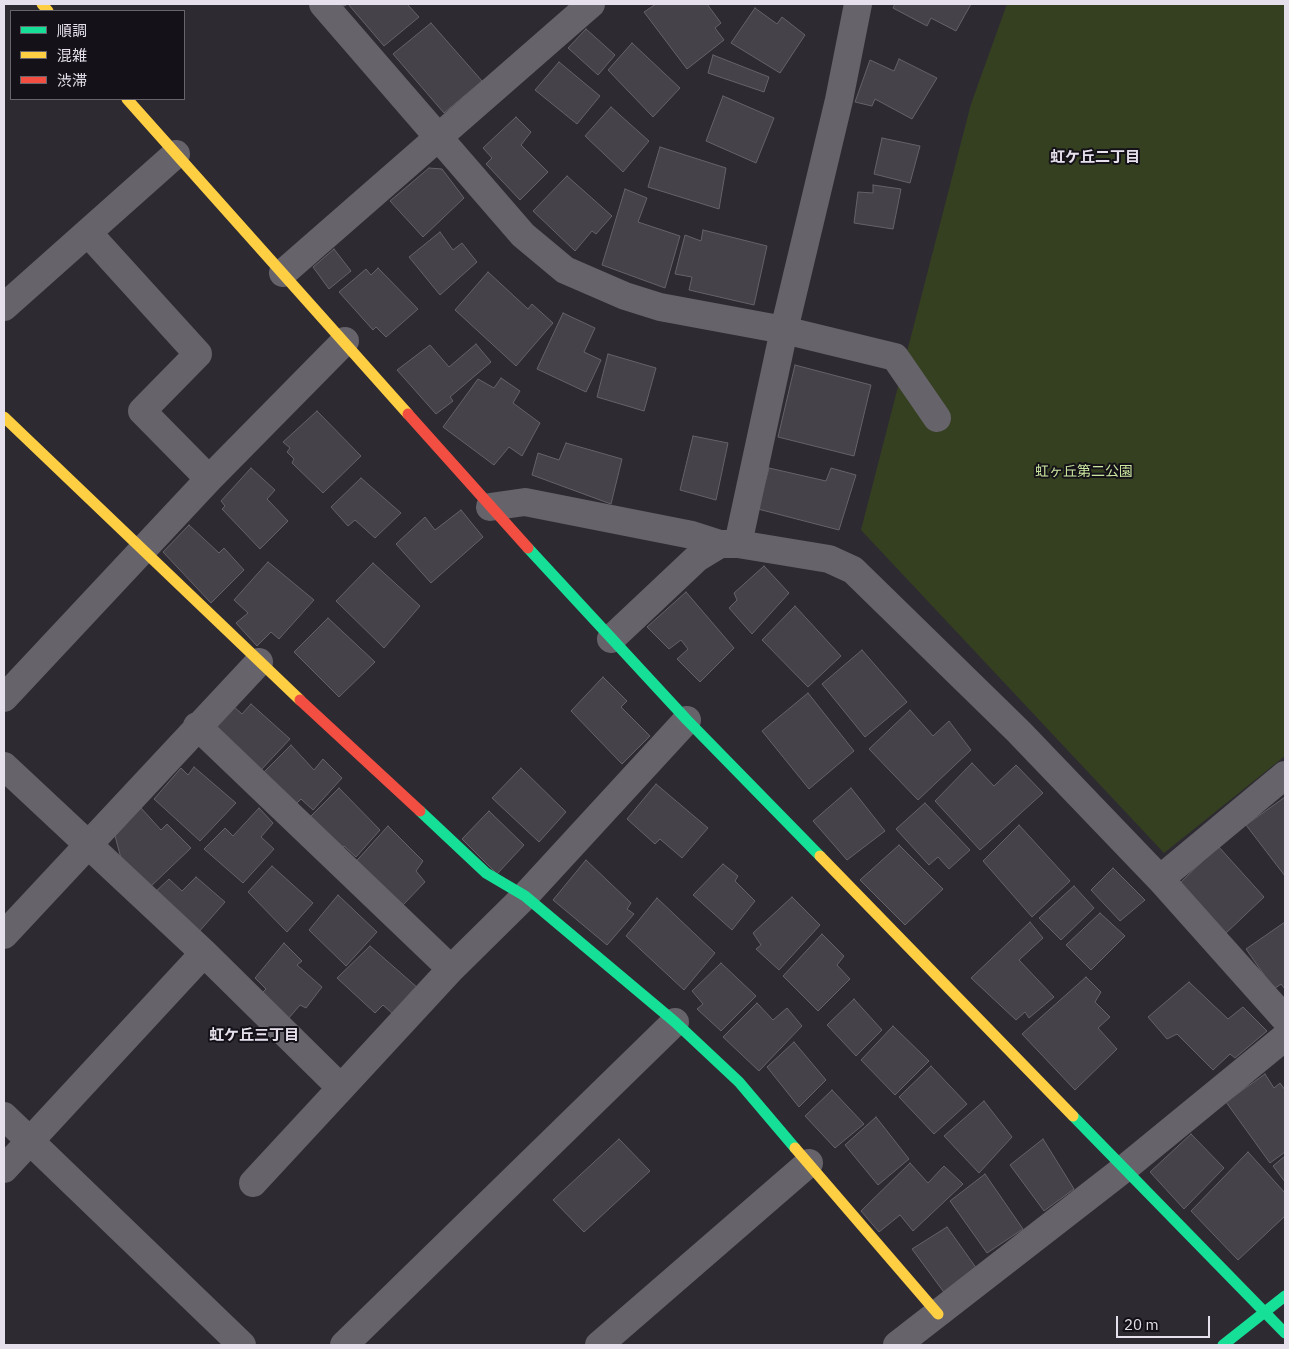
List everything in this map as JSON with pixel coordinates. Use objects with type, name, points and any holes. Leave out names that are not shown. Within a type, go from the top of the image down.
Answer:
[{"type":"street","points":[[323,4],[523,235],[565,270],[625,296],[660,307],[784,330],[895,357],[937,418]]},
{"type":"street","points":[[283,273],[591,4]]},
{"type":"street","points":[[729,544],[784,330],[839,100],[858,4]]},
{"type":"street","points":[[128,100],[345,341],[490,507],[687,720],[1285,1333]]},
{"type":"street","points":[[4,307],[176,154]]},
{"type":"street","points":[[88,234],[198,354],[142,411],[209,478]]},
{"type":"street","points":[[4,698],[209,478],[345,341]]},
{"type":"street","points":[[4,417],[259,662],[486,873],[525,896],[675,1022],[739,1082],[938,1314]]},
{"type":"street","points":[[490,507],[525,502],[729,544],[829,558],[853,570],[1019,732],[1160,879],[1285,1019]]},
{"type":"street","points":[[611,639],[697,558],[729,544]]},
{"type":"street","points":[[4,935],[197,726],[259,662]]},
{"type":"street","points":[[253,1183],[451,969],[525,896],[687,720]]},
{"type":"street","points":[[197,726],[451,969]]},
{"type":"street","points":[[4,766],[204,953],[342,1088]]},
{"type":"street","points":[[1160,879],[1285,776]]},
{"type":"street","points":[[4,1169],[204,953]]},
{"type":"street","points":[[344,1345],[675,1022]]},
{"type":"street","points":[[897,1345],[1125,1168],[1285,1036]]},
{"type":"street","points":[[4,1116],[242,1345]]},
{"type":"street","points":[[599,1345],[809,1163]]},
{"type":"street","points":[[1222,1345],[1285,1296]]},
{"type":"green space","name":"虹ヶ丘第二公園","points":[[1007,4],[1285,4],[1285,756],[1164,853],[861,530],[971,104]]},
{"type":"building","points":[[348,4],[407,4],[419,17],[384,46]]},
{"type":"building","points":[[656,4],[707,4],[721,23],[715,28],[724,40],[687,69],[644,12]]},
{"type":"building","points":[[895,4],[971,4],[956,31],[931,18],[927,26],[893,8]]},
{"type":"building","points":[[755,8],[777,24],[782,17],[805,35],[780,73],[731,43]]},
{"type":"building","points":[[431,23],[482,81],[444,113],[393,54]]},
{"type":"building","points":[[586,29],[615,55],[598,75],[568,48]]},
{"type":"building","points":[[632,43],[680,88],[653,117],[608,70]]},
{"type":"building","points":[[713,55],[769,77],[764,92],[708,73]]},
{"type":"building","points":[[899,59],[937,78],[912,119],[875,99],[872,106],[855,102],[870,60],[894,71]]},
{"type":"building","points":[[559,62],[600,96],[577,124],[535,90]]},
{"type":"building","points":[[723,96],[774,118],[756,163],[706,141]]},
{"type":"building","points":[[611,107],[649,141],[623,172],[585,136]]},
{"type":"building","points":[[516,117],[531,132],[521,145],[548,172],[520,200],[486,164],[492,158],[483,148]]},
{"type":"building","points":[[882,138],[920,146],[910,183],[874,174]]},
{"type":"building","points":[[660,147],[726,168],[719,209],[648,187]]},
{"type":"building","points":[[429,168],[442,169],[464,198],[423,237],[390,201]]},
{"type":"building","points":[[567,176],[612,216],[596,234],[592,231],[575,251],[533,211]]},
{"type":"building","points":[[873,185],[901,189],[893,229],[854,223],[858,192],[873,193]]},
{"type":"building","points":[[625,189],[647,198],[638,222],[680,236],[665,288],[602,265]]},
{"type":"building","points":[[703,230],[767,246],[754,305],[689,290],[692,277],[675,274],[685,235],[701,241]]},
{"type":"building","points":[[440,232],[453,250],[462,243],[477,262],[440,295],[409,257]]},
{"type":"building","points":[[334,249],[351,271],[329,289],[313,267]]},
{"type":"building","points":[[378,268],[418,309],[386,337],[376,327],[373,330],[339,292],[366,269],[371,275]]},
{"type":"building","points":[[488,272],[528,309],[532,304],[553,323],[516,366],[455,310]]},
{"type":"building","points":[[563,313],[595,328],[584,352],[601,360],[586,392],[537,369]]},
{"type":"building","points":[[476,344],[491,362],[450,397],[453,401],[436,414],[397,370],[430,345],[449,367]]},
{"type":"building","points":[[608,354],[656,368],[644,411],[597,397]]},
{"type":"building","points":[[795,365],[871,385],[854,456],[778,437]]},
{"type":"building","points":[[501,378],[520,391],[513,403],[540,423],[522,456],[509,447],[494,465],[443,427],[478,379],[494,388]]},
{"type":"building","points":[[317,411],[361,456],[323,493],[292,463],[294,459],[287,452],[290,448],[283,442]]},
{"type":"building","points":[[693,436],[728,443],[716,500],[680,490]]},
{"type":"building","points":[[566,443],[622,459],[611,504],[532,475],[538,453],[559,460]]},
{"type":"building","points":[[251,468],[275,490],[267,499],[288,521],[260,549],[222,509],[225,506],[221,501]]},
{"type":"building","points":[[769,468],[826,481],[831,468],[856,475],[839,530],[758,509]]},
{"type":"building","points":[[361,478],[401,513],[375,538],[355,520],[348,526],[331,507]]},
{"type":"building","points":[[461,510],[483,537],[431,583],[396,544],[425,517],[435,530]]},
{"type":"building","points":[[189,525],[219,553],[224,548],[244,570],[211,603],[163,552]]},
{"type":"building","points":[[268,562],[314,600],[279,639],[271,632],[257,646],[236,623],[248,613],[234,600]]},
{"type":"building","points":[[373,563],[420,606],[384,648],[336,601]]},
{"type":"building","points":[[764,566],[789,593],[752,634],[729,608],[737,600],[734,593]]},
{"type":"building","points":[[686,592],[734,648],[700,682],[677,659],[688,649],[681,640],[669,649],[647,627]]},
{"type":"building","points":[[795,606],[841,656],[808,687],[762,640]]},
{"type":"building","points":[[328,618],[375,662],[339,697],[294,652]]},
{"type":"building","points":[[862,650],[907,702],[865,737],[822,684]]},
{"type":"building","points":[[603,677],[627,701],[621,707],[650,736],[622,764],[571,711]]},
{"type":"building","points":[[808,693],[854,751],[809,789],[762,731]]},
{"type":"building","points":[[251,704],[290,739],[260,771],[213,726],[233,706],[242,714]]},
{"type":"building","points":[[910,710],[933,736],[949,721],[971,750],[918,800],[869,749]]},
{"type":"building","points":[[291,745],[314,770],[323,759],[342,778],[313,810],[301,799],[294,806],[260,776]]},
{"type":"building","points":[[972,763],[994,786],[1016,765],[1043,793],[980,850],[935,801]]},
{"type":"building","points":[[194,767],[236,803],[200,841],[154,799],[181,768],[188,775]]},
{"type":"building","points":[[521,768],[566,812],[539,842],[492,798]]},
{"type":"building","points":[[656,784],[708,828],[682,858],[660,839],[655,844],[627,819]]},
{"type":"building","points":[[339,788],[380,830],[356,857],[344,846],[337,853],[306,821]]},
{"type":"building","points":[[851,788],[885,831],[847,860],[813,821]]},
{"type":"building","points":[[1285,797],[1285,876],[1246,825]]},
{"type":"building","points":[[925,803],[970,850],[949,869],[938,857],[929,865],[896,829]]},
{"type":"building","points":[[141,808],[161,830],[167,824],[191,848],[148,889],[123,866],[114,832]]},
{"type":"building","points":[[259,808],[273,823],[261,837],[274,849],[243,883],[204,849],[225,828],[233,836]]},
{"type":"building","points":[[489,811],[524,845],[497,874],[462,839]]},
{"type":"building","points":[[1019,825],[1070,881],[1032,917],[983,861]]},
{"type":"building","points":[[388,826],[423,861],[416,871],[425,882],[402,906],[350,868]]},
{"type":"building","points":[[899,845],[943,889],[905,925],[860,880]]},
{"type":"building","points":[[1218,846],[1264,897],[1225,934],[1179,884]]},
{"type":"building","points":[[586,860],[631,903],[627,909],[634,914],[607,945],[553,900]]},
{"type":"building","points":[[723,864],[738,876],[735,881],[755,901],[732,930],[693,895]]},
{"type":"building","points":[[272,866],[313,903],[287,932],[248,892]]},
{"type":"building","points":[[1113,868],[1145,900],[1120,921],[1091,890]]},
{"type":"building","points":[[196,877],[225,902],[197,934],[153,894],[169,879],[182,891]]},
{"type":"building","points":[[1074,886],[1094,908],[1061,940],[1039,918]]},
{"type":"building","points":[[338,895],[377,932],[346,966],[309,930]]},
{"type":"building","points":[[792,897],[820,925],[779,970],[756,949],[761,945],[753,933]]},
{"type":"building","points":[[657,898],[715,953],[684,990],[626,936]]},
{"type":"building","points":[[1100,913],[1125,936],[1091,970],[1066,945]]},
{"type":"building","points":[[1030,922],[1043,938],[1019,960],[1054,997],[1029,1018],[1025,1012],[1016,1020],[971,978]]},
{"type":"building","points":[[1285,922],[1285,989],[1281,984],[1274,989],[1246,949]]},
{"type":"building","points":[[822,934],[844,956],[837,965],[850,979],[818,1011],[783,976]]},
{"type":"building","points":[[284,943],[302,961],[297,965],[322,987],[306,1008],[300,1005],[288,1019],[261,994],[266,989],[255,978]]},
{"type":"building","points":[[370,946],[419,989],[393,1014],[383,1005],[375,1013],[337,978]]},
{"type":"building","points":[[721,963],[756,996],[721,1031],[697,1009],[703,1004],[692,991]]},
{"type":"building","points":[[1086,977],[1101,992],[1095,1002],[1110,1017],[1098,1028],[1117,1049],[1075,1090],[1022,1034]]},
{"type":"building","points":[[1189,982],[1228,1019],[1243,1007],[1267,1031],[1235,1058],[1230,1054],[1213,1070],[1177,1034],[1167,1039],[1148,1017]]},
{"type":"building","points":[[854,999],[882,1030],[856,1056],[827,1025]]},
{"type":"building","points":[[757,1003],[773,1020],[787,1008],[802,1026],[759,1071],[723,1037]]},
{"type":"building","points":[[893,1026],[929,1061],[895,1095],[861,1060]]},
{"type":"building","points":[[794,1042],[826,1080],[799,1107],[767,1067]]},
{"type":"building","points":[[931,1066],[967,1104],[934,1134],[899,1097]]},
{"type":"building","points":[[1265,1074],[1274,1088],[1280,1083],[1285,1090],[1285,1152],[1270,1163],[1226,1102]]},
{"type":"building","points":[[832,1090],[864,1124],[835,1148],[805,1116]]},
{"type":"building","points":[[984,1101],[1012,1137],[979,1173],[944,1136]]},
{"type":"building","points":[[876,1117],[909,1159],[878,1185],[845,1145]]},
{"type":"building","points":[[1191,1134],[1224,1168],[1184,1209],[1150,1172]]},
{"type":"building","points":[[619,1139],[650,1171],[584,1232],[553,1200]]},
{"type":"building","points":[[1043,1139],[1074,1189],[1044,1211],[1010,1165]]},
{"type":"building","points":[[1248,1152],[1285,1193],[1285,1216],[1238,1260],[1191,1211]]},
{"type":"building","points":[[1285,1156],[1285,1182],[1273,1166]]},
{"type":"building","points":[[910,1163],[928,1183],[944,1166],[963,1184],[913,1231],[900,1215],[879,1232],[861,1211]]},
{"type":"building","points":[[985,1174],[1023,1229],[987,1253],[950,1201]]},
{"type":"building","points":[[947,1227],[977,1269],[946,1295],[912,1249]]},
{"type":"traffic: fast","points":[[528,548],[687,720],[820,856]]},
{"type":"traffic: fast","points":[[420,811],[486,873],[525,896],[675,1022],[739,1082],[795,1148]]},
{"type":"traffic: fast","points":[[1073,1116],[1285,1333]]},
{"type":"traffic: fast","points":[[1223,1345],[1285,1296]]},
{"type":"traffic: slow","points":[[42,4],[47,10]]},
{"type":"traffic: slow","points":[[128,100],[408,414]]},
{"type":"traffic: slow","points":[[4,417],[300,700]]},
{"type":"traffic: slow","points":[[820,856],[1073,1116]]},
{"type":"traffic: slow","points":[[795,1148],[938,1314]]},
{"type":"traffic: jam","points":[[408,414],[528,548]]},
{"type":"traffic: jam","points":[[300,700],[420,811]]},
{"type":"district","name":"虹ケ丘二丁目","points":[[1095,158]]},
{"type":"district","name":"虹ケ丘三丁目","points":[[254,1036]]}]
